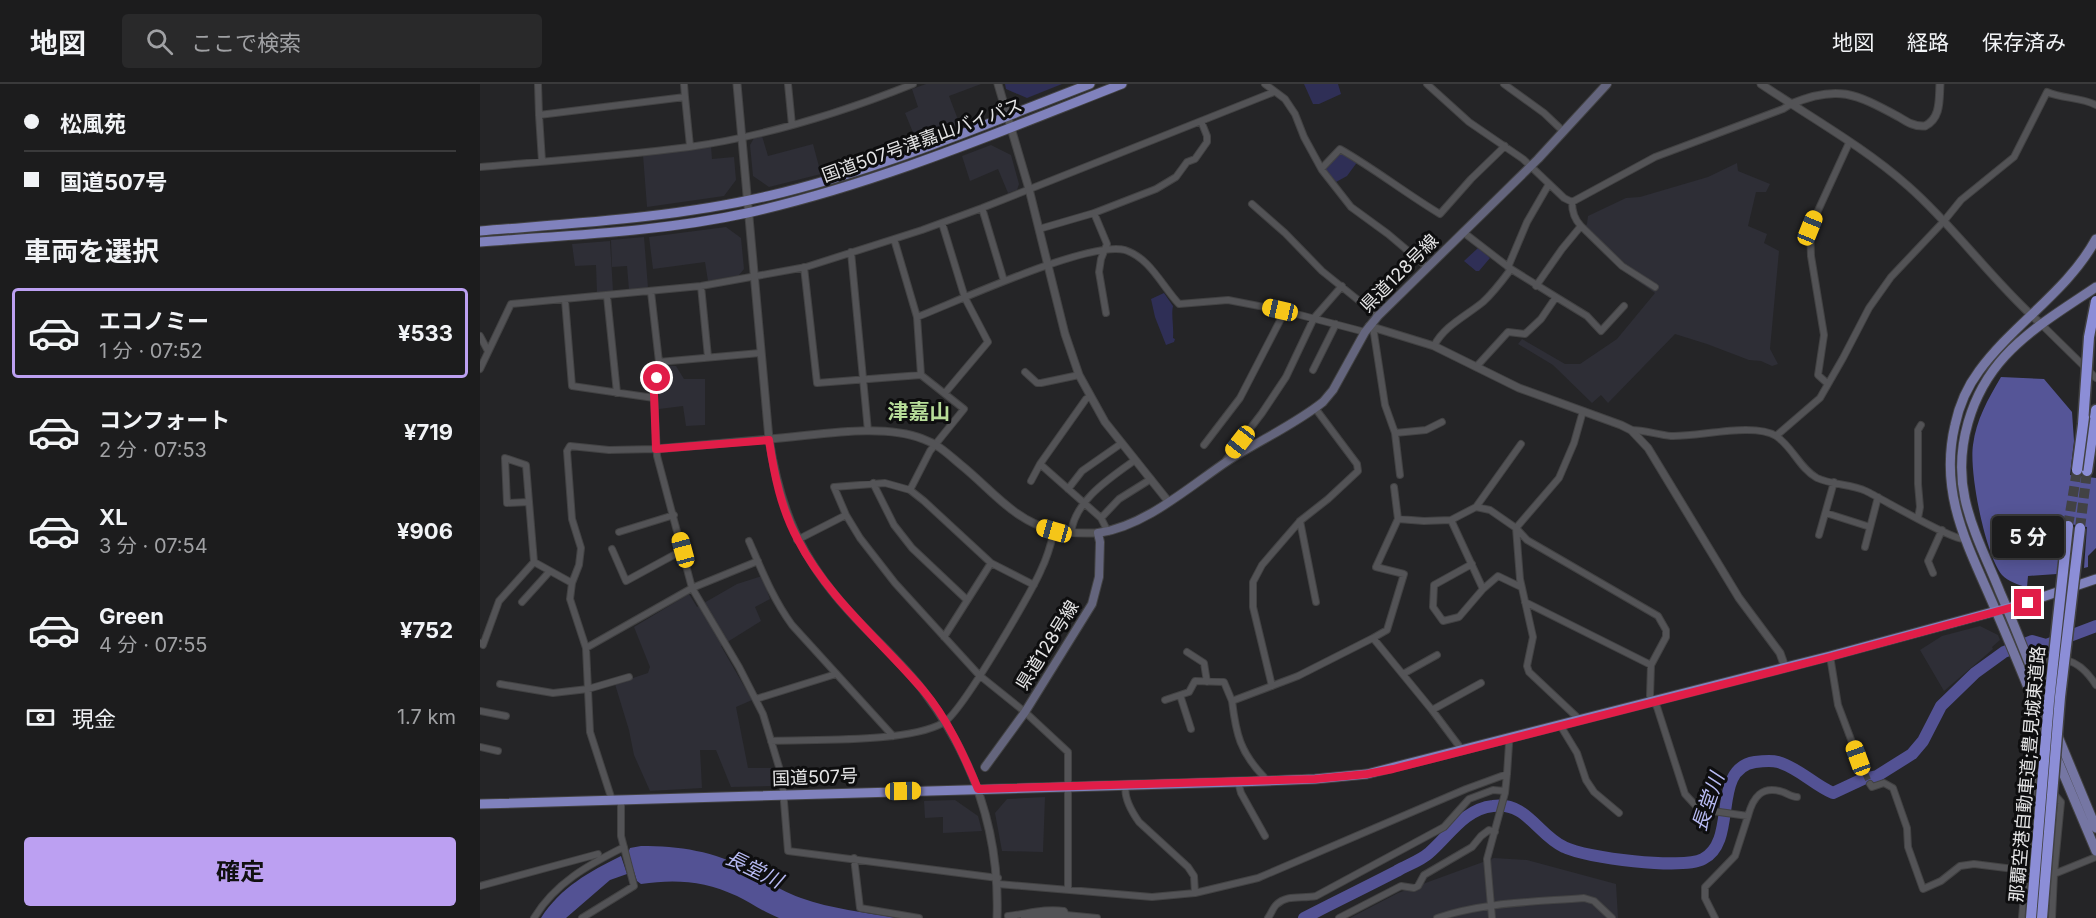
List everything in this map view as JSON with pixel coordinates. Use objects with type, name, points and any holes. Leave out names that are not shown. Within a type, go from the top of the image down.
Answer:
[{"type":"highway","name":"国道507号津嘉山バイパス","points":[[480,231],[637,217],[747,201],[873,167],[1090,84]]},
{"type":"highway","name":"国道507号津嘉山バイパス","points":[[480,242],[646,228],[748,213],[876,179],[1122,84]]},
{"type":"highway","points":[[2092,417],[2090,337],[2096,301]]},
{"type":"highway","points":[[2082,470],[2092,417],[2096,350]]},
{"type":"highway","name":"那覇空港自動車道;豊見城東道路","points":[[2031,918],[2049,701],[2068,526]]},
{"type":"highway","name":"那覇空港自動車道;豊見城東道路","points":[[2042,918],[2060,697],[2080,528]]},
{"type":"highway","name":"国道507号","points":[[480,804],[1238,782],[1367,774],[1830,657],[2007,609],[2096,579]]},
{"type":"main road","name":"県道128号線","points":[[985,768],[1025,712],[1092,604],[1099,577],[1098,533],[1108,532],[1157,510],[1222,465],[1315,408],[1330,395],[1378,316],[1531,166],[1607,84]]},
{"type":"main road","points":[[2096,239],[2064,285],[1997,349],[1978,373],[1965,395],[1957,416],[1951,442],[1950,469],[1952,498],[1964,539],[2096,851]]},
{"type":"main road","points":[[2096,287],[2041,324],[2005,356],[1982,387],[1972,408],[1962,457],[1962,480],[1970,518],[2096,828]]},
{"type":"street","points":[[538,84],[542,161]]},
{"type":"street","points":[[684,84],[690,146]]},
{"type":"street","points":[[737,84],[769,440],[775,476],[785,509],[797,540],[815,568],[846,608],[924,691],[946,722],[978,789],[990,827],[998,881],[997,918]]},
{"type":"street","points":[[788,84],[792,125]]},
{"type":"street","points":[[480,167],[690,146],[741,137],[792,125],[873,100],[913,84]]},
{"type":"street","points":[[998,84],[1029,189],[1065,334],[1079,375],[1105,422],[1168,501]]},
{"type":"street","points":[[1265,84],[1285,99],[1322,168],[1351,207],[1416,256],[1427,267]]},
{"type":"street","points":[[1427,84],[1457,113],[1531,166],[1564,198],[1572,202]]},
{"type":"street","points":[[1504,84],[1564,132]]},
{"type":"street","points":[[1761,84],[1880,163],[1908,186],[1944,221],[2020,306],[2096,378]]},
{"type":"street","points":[[1572,202],[1655,157],[1783,109],[1811,94],[1830,89],[1855,94],[1912,124],[1925,126],[1935,118],[1940,104],[1940,84]]},
{"type":"street","points":[[480,369],[511,304],[701,286],[804,267],[942,223],[1274,92]]},
{"type":"street","points":[[1776,436],[1815,403],[1828,384],[1869,308],[1886,285],[1961,200],[2014,157],[2047,92],[2081,99],[2096,105]]},
{"type":"street","points":[[539,115],[685,97]]},
{"type":"street","points":[[1039,229],[1094,213],[1156,189],[1176,177],[1187,162],[1195,159],[1207,142],[1201,121]]},
{"type":"street","points":[[1828,384],[1818,375],[1824,335],[1811,256],[1810,228],[1849,143]]},
{"type":"street","points":[[1322,168],[1340,149],[1379,172],[1440,214],[1483,166],[1505,146]]},
{"type":"street","points":[[1434,346],[1446,329],[1485,300],[1497,288],[1509,268],[1527,222],[1549,184]]},
{"type":"street","points":[[1572,202],[1572,210],[1581,226],[1622,266],[1655,287]]},
{"type":"street","points":[[1252,204],[1285,233],[1322,271],[1378,316]]},
{"type":"street","points":[[982,208],[1004,281]]},
{"type":"street","points":[[1094,213],[1107,244],[1099,272],[1106,313]]},
{"type":"street","points":[[942,223],[965,298],[988,342],[945,393]]},
{"type":"street","points":[[1536,286],[1581,226]]},
{"type":"street","points":[[1463,232],[1509,268],[1587,316],[1601,331],[1624,306]]},
{"type":"street","points":[[894,239],[917,316],[921,375]]},
{"type":"street","points":[[917,316],[1049,264],[1104,251],[1124,250],[1145,260],[1179,304],[1228,300],[1369,329],[1434,346],[1519,388],[1631,430],[1649,431],[1668,436],[1753,430],[1776,436],[1817,477],[1862,489],[1942,531],[1964,539]]},
{"type":"street","points":[[850,252],[868,431]]},
{"type":"street","points":[[804,267],[817,383],[921,375],[964,409],[930,451],[910,490]]},
{"type":"street","points":[[701,286],[708,357]]},
{"type":"street","points":[[1222,465],[1262,414],[1280,386],[1314,318],[1342,286]]},
{"type":"street","points":[[651,291],[660,362],[654,398],[656,449],[692,588],[739,667],[763,714],[782,777],[788,851],[854,858],[1068,890],[1152,897],[1195,894],[1258,878],[1507,774]]},
{"type":"street","points":[[607,296],[617,393]]},
{"type":"street","points":[[1476,367],[1508,332],[1525,334],[1541,319],[1556,297]]},
{"type":"street","points":[[565,300],[572,386],[654,398]]},
{"type":"street","points":[[1204,446],[1240,398],[1285,311]]},
{"type":"street","points":[[1313,370],[1336,324]]},
{"type":"street","points":[[1369,329],[1384,405],[1395,433],[1400,475]]},
{"type":"street","points":[[480,336],[488,351]]},
{"type":"street","points":[[660,362],[760,353]]},
{"type":"street","points":[[1025,372],[1037,383],[1079,375]]},
{"type":"street","points":[[1031,481],[1040,464],[1079,408],[1090,397]]},
{"type":"street","points":[[1272,686],[1253,606],[1253,582],[1262,565],[1300,520],[1328,499],[1358,471],[1357,464],[1315,408]]},
{"type":"street","points":[[1580,720],[1529,672],[1527,666],[1533,637],[1521,587],[1516,528],[1559,478],[1574,443],[1583,411]]},
{"type":"street","points":[[1395,433],[1426,430],[1442,422]]},
{"type":"street","points":[[1917,518],[1920,507],[1918,430],[1921,425]]},
{"type":"street","points":[[1631,430],[1648,448],[1738,598],[1780,653],[1785,667]]},
{"type":"street","points":[[582,918],[634,886],[621,836],[616,800],[590,732],[586,648],[570,599],[581,548],[572,519],[567,451],[570,446],[609,450],[656,449],[888,431],[906,434],[935,444],[1018,515],[1035,524],[1054,531],[1098,533]]},
{"type":"street","points":[[1068,489],[1082,471],[1122,443]]},
{"type":"street","points":[[1398,519],[1451,520],[1476,507],[1521,444]]},
{"type":"street","points":[[480,643],[483,645],[499,601],[534,562],[526,465],[506,458],[507,502],[529,502]]},
{"type":"street","points":[[1071,533],[1074,516],[1098,488],[1135,460]]},
{"type":"street","points":[[1040,464],[1101,518],[1108,532]]},
{"type":"street","points":[[1101,518],[1119,499],[1151,479]]},
{"type":"street","points":[[1819,535],[1834,482]]},
{"type":"street","points":[[873,483],[894,525],[912,548],[967,600]]},
{"type":"street","points":[[1034,585],[991,563],[910,490],[885,483],[834,486],[846,515],[876,560],[979,675],[1025,712],[1068,752],[1068,890]]},
{"type":"street","points":[[1232,701],[1298,676],[1387,630],[1404,574],[1376,567],[1398,519],[1394,487]]},
{"type":"street","points":[[1865,548],[1878,497]]},
{"type":"street","points":[[1476,507],[1490,510],[1516,528],[1527,540],[1658,616],[1666,630],[1666,637],[1651,665],[1650,696],[1654,701],[1686,794],[1695,805],[1748,816]]},
{"type":"street","points":[[1826,513],[1870,527]]},
{"type":"street","points":[[619,531],[674,515]]},
{"type":"street","points":[[797,540],[846,515]]},
{"type":"street","points":[[1300,520],[1316,602]]},
{"type":"street","points":[[1451,520],[1483,589]]},
{"type":"street","points":[[771,741],[893,736],[932,728],[946,722],[979,675],[1034,585],[1054,531]]},
{"type":"street","points":[[1933,573],[1928,561],[1942,531]]},
{"type":"street","points":[[749,541],[780,609],[807,643],[893,736]]},
{"type":"street","points":[[612,549],[626,581],[683,550]]},
{"type":"street","points":[[586,648],[692,588],[758,561]]},
{"type":"street","points":[[534,562],[572,583]]},
{"type":"street","points":[[944,637],[991,563]]},
{"type":"street","points":[[1472,564],[1434,585],[1433,607],[1443,621],[1459,617],[1483,589],[1498,576],[1521,587]]},
{"type":"street","points":[[522,602],[550,571]]},
{"type":"street","points":[[1525,602],[1651,665]]},
{"type":"street","points":[[1373,638],[1462,750]]},
{"type":"street","points":[[1187,652],[1204,663],[1207,681]]},
{"type":"street","points":[[1403,674],[1437,655]]},
{"type":"street","points":[[1830,657],[1838,705],[1858,758]]},
{"type":"street","points":[[2029,662],[2050,659],[2074,662],[2096,685]]},
{"type":"street","points":[[756,699],[836,674]]},
{"type":"street","points":[[500,684],[553,693],[588,689],[629,677]]},
{"type":"street","points":[[1165,700],[1189,692],[1195,681],[1224,682],[1232,701],[1241,747],[1264,777],[1264,781]]},
{"type":"street","points":[[1432,710],[1481,683]]},
{"type":"street","points":[[1180,695],[1191,729]]},
{"type":"street","points":[[480,711],[506,716]]},
{"type":"street","points":[[1560,725],[1577,753],[1586,780],[1594,792],[1619,813]]},
{"type":"street","points":[[1492,918],[1487,859],[1505,792],[1509,744],[1507,739]]},
{"type":"street","points":[[480,747],[498,751]]},
{"type":"street","points":[[2022,918],[2035,770],[2061,802],[2052,918]]},
{"type":"street","points":[[1238,782],[1241,793],[1265,836]]},
{"type":"street","points":[[1870,784],[1872,787],[1884,783],[1893,788],[1907,828],[1908,847],[1923,889],[1941,881],[1960,866],[1974,864],[2054,874],[2096,857]]},
{"type":"street","points":[[1126,785],[1124,790],[1138,822],[1188,867],[1194,876],[1195,894]]},
{"type":"street","points":[[1268,918],[1276,904],[1297,895],[1307,898],[1316,896],[1444,827],[1469,799],[1493,790],[1505,792]]},
{"type":"street","points":[[1715,918],[1705,898],[1705,887],[1735,856],[1752,802],[1758,794],[1769,790],[1797,797]]},
{"type":"street","points":[[1339,918],[1401,886],[1414,888],[1424,875],[1472,847],[1489,830],[1495,830]]},
{"type":"street","points":[[534,918],[556,890],[573,876],[599,859],[624,849]]},
{"type":"street","points":[[480,885],[598,854]]},
{"type":"street","points":[[854,858],[860,908],[920,918]]},
{"type":"street","points":[[1437,918],[1459,910],[1491,905],[1584,898],[1594,901],[1612,918]]},
{"type":"street","points":[[1024,918],[1038,914]]},
{"type":"street","points":[[1008,915],[1038,914],[1097,918]]},
{"type":"shaded area","points":[[926,84],[981,84],[949,96],[960,125],[917,142],[905,113],[918,107],[912,89]]},
{"type":"shaded area","points":[[1005,84],[1062,84],[1027,98],[1006,89]]},
{"type":"shaded area","points":[[1304,84],[1338,84],[1341,94],[1319,104],[1313,104]]},
{"type":"shaded area","points":[[762,136],[768,156],[813,144],[821,174],[769,187],[753,176],[750,145],[754,138]]},
{"type":"shaded area","points":[[991,145],[1011,155],[1019,184],[1017,190],[1008,193],[998,169],[970,181],[962,156]]},
{"type":"shaded area","points":[[711,146],[712,159],[734,157],[736,180],[724,196],[647,207],[643,155]]},
{"type":"shaded area","points":[[1340,152],[1358,161],[1347,176],[1336,182],[1326,167]]},
{"type":"shaded area","points":[[1737,163],[1738,171],[1770,184],[1766,192],[1756,192],[1748,226],[1767,234],[1764,243],[1779,251],[1770,349],[1778,364],[1772,366],[1761,361],[1749,360],[1675,334],[1608,403],[1601,395],[1592,403],[1553,365],[1518,344],[1522,339],[1565,364],[1580,364],[1617,339],[1655,293],[1623,271],[1582,231],[1587,224],[1588,216],[1626,198],[1640,197],[1708,177]]},
{"type":"shaded area","points":[[726,227],[741,238],[744,269],[739,275],[708,281],[705,262],[653,269],[649,237]]},
{"type":"shaded area","points":[[644,237],[648,288],[629,290],[627,266],[612,267],[611,240]]},
{"type":"shaded area","points":[[610,241],[613,291],[597,293],[596,265],[575,266],[572,244]]},
{"type":"shaded area","points":[[1478,248],[1490,258],[1479,271],[1476,271],[1464,261]]},
{"type":"shaded area","points":[[1164,293],[1173,306],[1173,338],[1175,339],[1174,342],[1166,345],[1151,299]]},
{"type":"shaded area","points":[[662,365],[676,366],[684,379],[705,379],[705,425],[686,426],[683,406],[659,409],[659,374]]},
{"type":"shaded area","points":[[2001,377],[2044,379],[2072,412],[2074,441],[2070,475],[2096,478],[2096,548],[2088,556],[2088,567],[2084,568],[2087,527],[2065,523],[2057,574],[2028,576],[2027,587],[2004,577],[1996,564],[1984,532],[1973,474],[1973,445],[1977,427],[1987,402]]},
{"type":"shaded area","points":[[762,576],[770,599],[755,607],[761,621],[721,646],[752,700],[736,707],[748,768],[775,768],[777,778],[771,786],[731,787],[716,750],[700,750],[702,788],[650,791],[634,755],[615,684],[648,673],[650,667],[634,627],[689,594],[697,607],[737,584]]},
{"type":"shaded area","points":[[1980,626],[1998,635],[2000,640],[1992,647],[1993,649],[1944,691],[1920,650],[1942,636]]},
{"type":"shaded area","points":[[1045,797],[1043,852],[1002,851],[995,813],[1007,799]]},
{"type":"shaded area","points":[[955,800],[978,816],[982,831],[943,833],[943,817],[925,818],[924,801]]},
{"type":"shaded area","points":[[669,847],[710,854],[723,858],[780,889],[812,902],[896,918],[779,918],[737,896],[701,884],[666,882],[641,884],[637,881],[628,853],[630,848]]},
{"type":"shaded area","points":[[621,856],[627,874],[610,880],[566,918],[541,918],[557,897],[567,889],[587,874]]},
{"type":"shaded area","points":[[1494,858],[1527,860],[1616,884],[1618,918],[1350,918],[1398,893]]},
{"type":"waterway","name":"長堂川","points":[[1304,918],[1422,858],[1465,818],[1483,808],[1493,806],[1514,809],[1531,820],[1555,842],[1575,851],[1612,859],[1656,863],[1692,862],[1703,859],[1714,850],[1720,837],[1728,791],[1741,767],[1755,762],[1778,762],[1793,768],[1833,793],[1863,779],[1877,776],[1912,754],[1923,741],[1941,706],[1975,673],[2004,652],[2032,641],[2046,645],[2096,626]]},
{"type":"tunnel","points":[[2068,526],[2077,470]]},
{"type":"tunnel","points":[[2080,528],[2087,471]]},
{"type":"tunnel","points":[[1858,758],[1870,784]]},
{"type":"district","name":"津嘉山","points":[[919,411]]},
{"type":"route","points":[[657,378],[654,393],[656,449],[769,440],[775,476],[797,540],[846,608],[924,691],[946,722],[978,789],[1315,779],[1367,774],[1830,657],[2028,603]]}]
